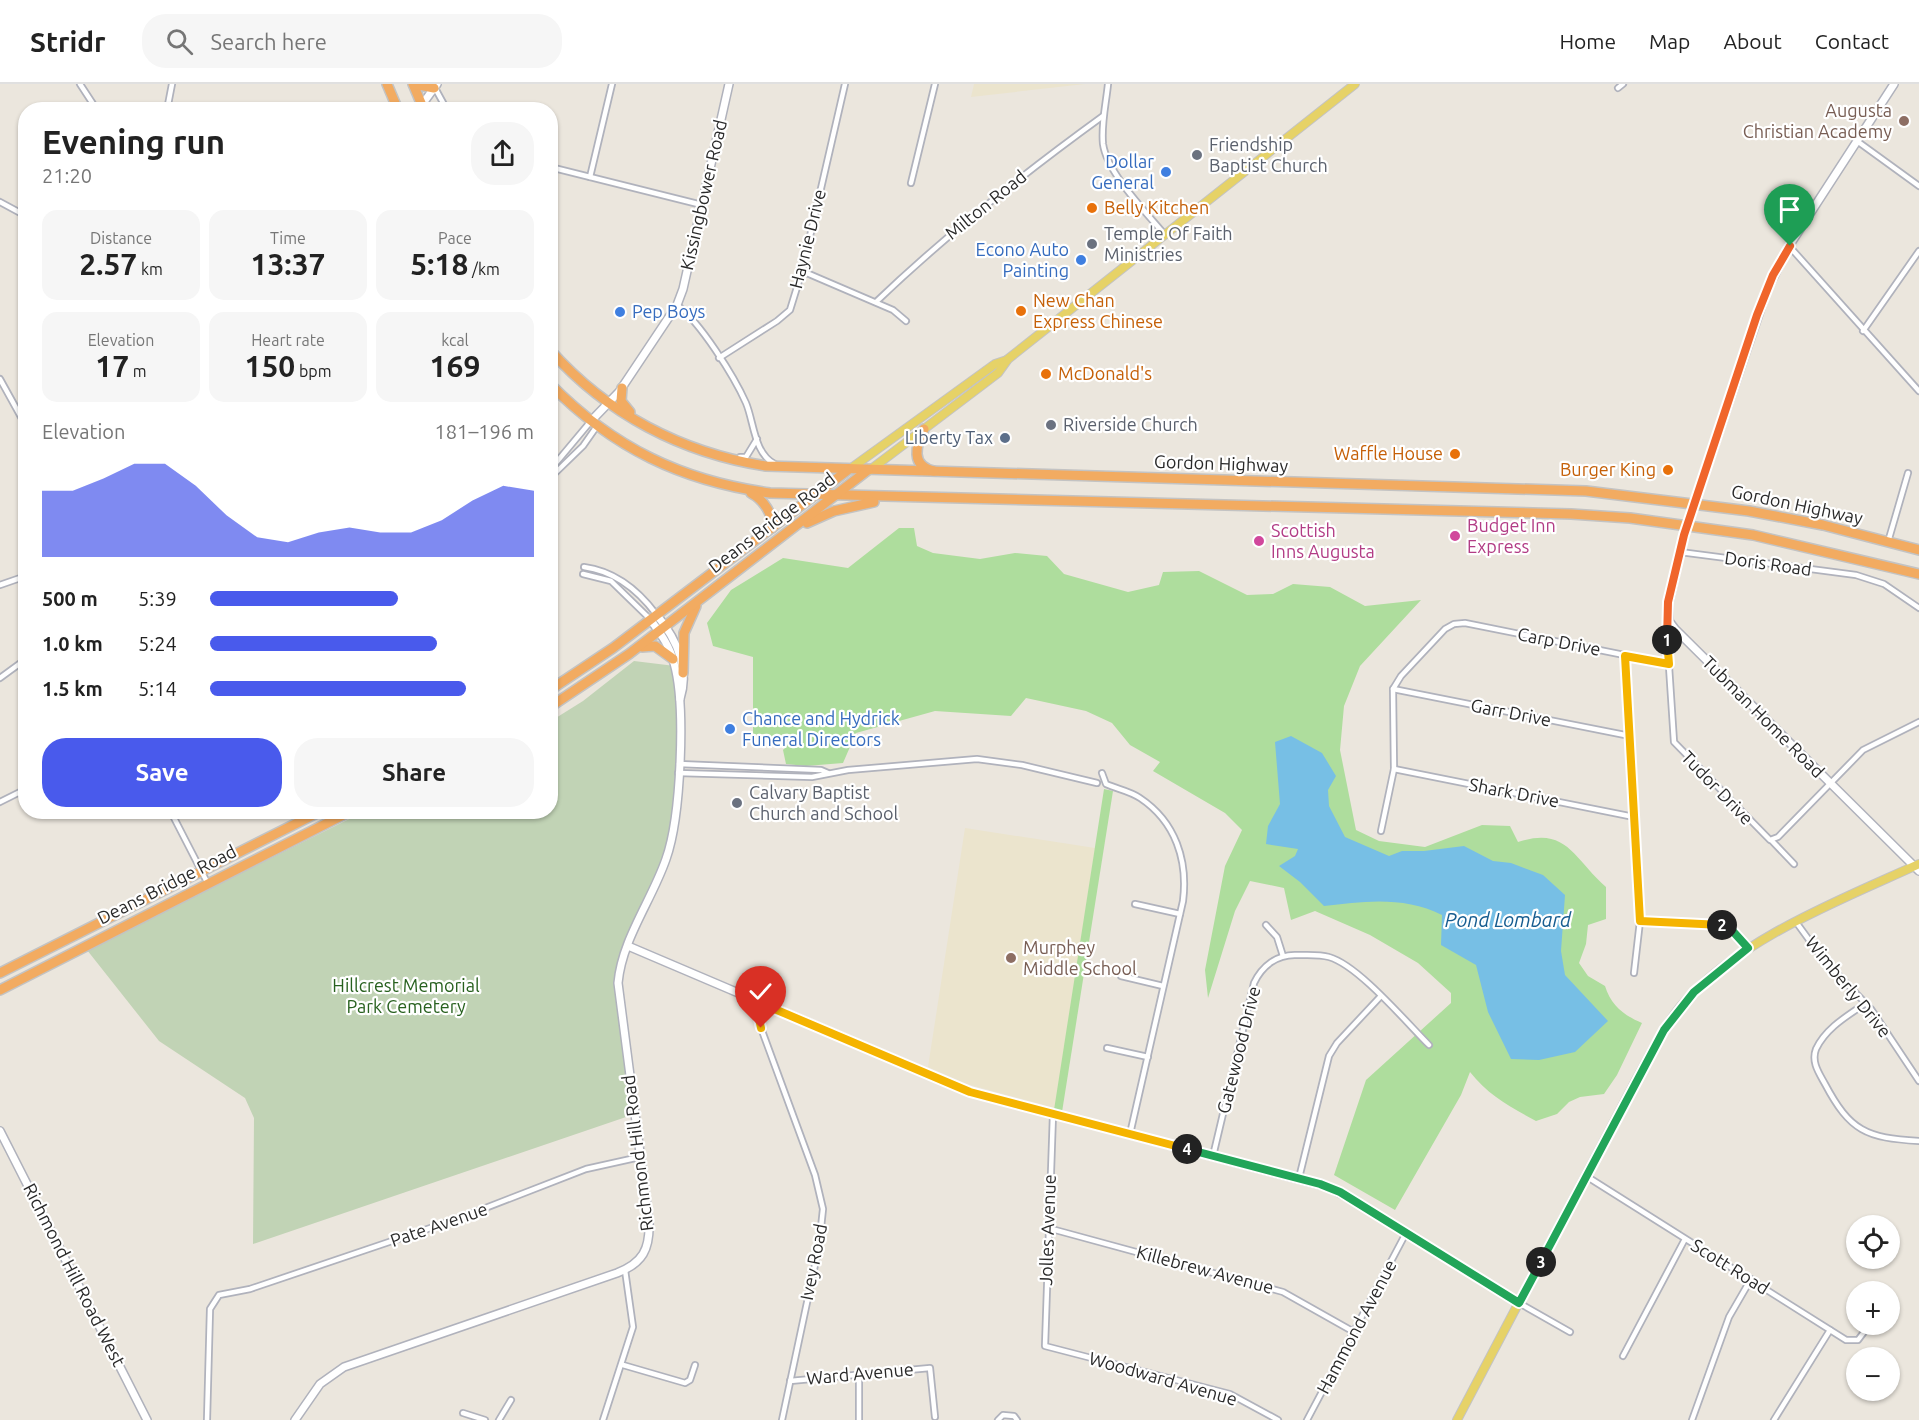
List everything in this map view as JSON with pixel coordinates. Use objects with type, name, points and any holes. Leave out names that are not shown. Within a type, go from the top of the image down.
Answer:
[{"type":"highway","points":[[387,84],[395,102]]},
{"type":"highway","points":[[413,84],[423,88],[436,86]]},
{"type":"highway","points":[[413,84],[420,102]]},
{"type":"highway","name":"Gordon Highway","points":[[558,358],[585,385],[610,404],[670,438],[726,458],[786,468],[1556,490],[1696,503],[1793,519],[1919,550]]},
{"type":"highway","points":[[622,388],[621,401],[628,411],[670,438]]},
{"type":"highway","name":"Gordon Highway","points":[[558,391],[594,424],[638,453],[712,482],[741,488],[815,495],[919,499],[1280,504],[1571,514],[1688,526],[1783,541],[1919,574]]},
{"type":"highway","points":[[924,429],[916,448],[918,460],[928,469],[945,473]]},
{"type":"highway","name":"Deans Bridge Road","points":[[558,684],[848,470]]},
{"type":"highway","name":"Deans Bridge Road","points":[[558,702],[629,654],[868,470]]},
{"type":"highway","points":[[741,488],[759,498],[772,516],[772,528]]},
{"type":"highway","points":[[784,535],[824,515],[851,506],[919,499]]},
{"type":"highway","points":[[683,673],[686,625],[704,596]]},
{"type":"highway","points":[[629,654],[651,645],[663,650],[673,659]]},
{"type":"highway","name":"Deans Bridge Road","points":[[0,973],[305,819]]},
{"type":"highway","name":"Deans Bridge Road","points":[[0,990],[207,882],[336,819]]},
{"type":"main road","name":"Deans Bridge Road","points":[[868,470],[998,373],[1008,360],[1354,84]]},
{"type":"main road","name":"Deans Bridge Road","points":[[848,470],[995,364],[1008,360]]},
{"type":"main road","points":[[1457,1420],[1636,1080],[1682,1005],[1707,980],[1748,948],[1796,922],[1917,867]]},
{"type":"street","points":[[80,84],[85,86],[93,102]]},
{"type":"street","points":[[169,102],[172,84]]},
{"type":"street","points":[[591,177],[612,84]]},
{"type":"street","name":"Kissingbower Road","points":[[558,472],[572,457],[622,388],[677,305],[729,84]]},
{"type":"street","name":"Haynie Drive","points":[[719,358],[790,310],[802,271],[845,84]]},
{"type":"street","points":[[911,183],[935,84]]},
{"type":"street","points":[[1108,84],[1103,116],[1103,143],[1106,155],[1113,169],[1166,236]]},
{"type":"street","points":[[1618,88],[1623,84]]},
{"type":"street","points":[[1669,621],[1668,602],[1680,552],[1757,315],[1773,275],[1894,84]]},
{"type":"street","points":[[426,102],[436,86]]},
{"type":"street","points":[[436,86],[443,102]]},
{"type":"street","name":"Milton Road","points":[[876,302],[930,250],[1029,170],[1103,116]]},
{"type":"street","points":[[1857,141],[1919,186]]},
{"type":"street","points":[[558,169],[702,205]]},
{"type":"street","points":[[0,202],[18,212]]},
{"type":"street","points":[[1790,246],[1863,331],[1919,391]]},
{"type":"street","points":[[1863,331],[1919,251]]},
{"type":"street","points":[[802,271],[893,310],[906,321]]},
{"type":"street","points":[[677,305],[691,315],[746,401],[757,439],[767,458],[786,468]]},
{"type":"street","points":[[0,379],[18,412]]},
{"type":"street","name":"Kissingbower Road","points":[[558,462],[594,424]]},
{"type":"street","points":[[726,458],[746,457],[757,439]]},
{"type":"street","points":[[1888,542],[1908,473]]},
{"type":"street","name":"Doris Road","points":[[1680,552],[1856,575],[1884,584],[1919,608]]},
{"type":"street","points":[[1856,575],[1860,559]]},
{"type":"street","name":"Richmond Hill Road","points":[[295,1420],[320,1384],[344,1367],[625,1270],[642,1258],[648,1246],[649,1222],[618,983],[620,965],[671,844],[677,809],[683,673],[676,643],[653,616],[642,598],[612,574],[584,567]]},
{"type":"street","name":"Richmond Hill Road","points":[[583,574],[611,581],[653,616]]},
{"type":"street","points":[[0,585],[18,579]]},
{"type":"street","name":"Tudor Drive","points":[[1669,621],[1667,636],[1674,742],[1794,864]]},
{"type":"street","name":"Tubman Home Road","points":[[1669,621],[1917,867]]},
{"type":"street","name":"Carp Drive","points":[[1393,689],[1401,676],[1450,625],[1465,623],[1669,664]]},
{"type":"street","name":"Richmond Hill Road","points":[[663,628],[673,659],[680,702]]},
{"type":"street","points":[[1625,656],[1640,921],[1634,973]]},
{"type":"street","points":[[0,678],[18,665]]},
{"type":"street","points":[[1381,831],[1394,769],[1393,689]]},
{"type":"street","name":"Garr Drive","points":[[1393,689],[1630,736]]},
{"type":"street","points":[[1772,841],[1863,750],[1919,724]]},
{"type":"street","points":[[678,773],[812,777],[828,773],[977,759],[1016,764],[1097,783]]},
{"type":"street","points":[[679,764],[821,770],[828,773]]},
{"type":"street","name":"Shark Drive","points":[[1394,769],[1634,817]]},
{"type":"street","points":[[1102,772],[1106,784],[1140,797],[1158,813],[1172,832],[1185,871],[1180,914],[1130,1134]]},
{"type":"street","points":[[0,802],[18,793]]},
{"type":"street","points":[[175,819],[207,882]]},
{"type":"street","points":[[1135,904],[1180,914]]},
{"type":"street","points":[[1640,921],[1727,926],[1748,948]]},
{"type":"street","name":"Wimberly Drive","points":[[1796,922],[1822,959],[1866,1003],[1919,1081]]},
{"type":"street","points":[[1266,925],[1277,937],[1283,956],[1317,955],[1332,958],[1345,965],[1429,1045]]},
{"type":"street","points":[[628,946],[940,1081],[1053,1114],[1299,1178],[1340,1192],[1570,1332]]},
{"type":"street","name":"Gatewood Drive","points":[[1213,1156],[1254,983],[1261,970],[1283,956]]},
{"type":"street","points":[[1121,976],[1163,986]]},
{"type":"street","points":[[1299,1178],[1329,1056],[1337,1043],[1380,997]]},
{"type":"street","points":[[1866,1003],[1834,1025],[1824,1036],[1815,1054],[1816,1067],[1837,1107],[1855,1127],[1875,1136],[1919,1141]]},
{"type":"street","name":"Ivey Road","points":[[765,1005],[759,1019],[761,1028],[810,1160],[823,1209],[819,1246],[782,1420]]},
{"type":"street","points":[[1107,1048],[1148,1057]]},
{"type":"street","name":"Jolles Avenue","points":[[1045,1346],[1053,1114]]},
{"type":"street","name":"Richmond Hill Road West","points":[[0,1131],[147,1420]]},
{"type":"street","name":"Pate Avenue","points":[[207,1420],[211,1305],[222,1294],[238,1292],[467,1215],[586,1169],[640,1157]]},
{"type":"street","name":"Scott Road","points":[[1586,1176],[1830,1330],[1855,1341],[1864,1335]]},
{"type":"street","name":"Killebrew Avenue","points":[[1048,1228],[1283,1292],[1354,1332]]},
{"type":"street","name":"Hammond Avenue","points":[[1307,1420],[1406,1233]]},
{"type":"street","points":[[1623,1356],[1685,1239]]},
{"type":"street","points":[[603,1420],[623,1365],[634,1322],[625,1270]]},
{"type":"street","points":[[1692,1420],[1729,1317],[1750,1280]]},
{"type":"street","points":[[1774,1420],[1830,1330]]},
{"type":"street","name":"Woodward Avenue","points":[[1045,1346],[1230,1394],[1278,1420]]},
{"type":"street","points":[[623,1365],[685,1383],[690,1380],[695,1365]]},
{"type":"street","name":"Ward Avenue","points":[[790,1381],[930,1368],[935,1417]]},
{"type":"street","points":[[859,1375],[859,1420]]},
{"type":"street","points":[[499,1420],[510,1400]]},
{"type":"street","points":[[463,1413],[485,1420]]},
{"type":"street","points":[[998,1420],[1003,1415],[1014,1416],[1017,1420]]},
{"type":"shaded area","points":[[974,84],[1085,84],[971,97]]},
{"type":"shaded area","name":"Murphey Middle School","points":[[965,828],[1095,848],[1055,1108],[967,1084],[928,1067]]},
{"type":"green space","points":[[899,528],[914,528],[917,546],[933,553],[980,559],[1015,553],[1047,556],[1064,574],[1128,592],[1159,585],[1163,572],[1199,571],[1247,595],[1273,594],[1293,584],[1330,587],[1365,606],[1421,600],[1360,666],[1344,706],[1340,750],[1356,830],[1379,841],[1425,847],[1482,825],[1510,826],[1518,842],[1534,838],[1548,838],[1559,842],[1577,856],[1606,887],[1606,919],[1588,925],[1586,944],[1579,963],[1588,976],[1605,986],[1619,1009],[1642,1023],[1617,1075],[1604,1094],[1580,1097],[1569,1102],[1557,1114],[1536,1121],[1492,1094],[1470,1072],[1461,1095],[1395,1210],[1334,1175],[1366,1080],[1451,1003],[1451,993],[1418,963],[1370,935],[1315,911],[1291,920],[1284,888],[1250,881],[1235,911],[1208,998],[1205,970],[1225,866],[1242,830],[1225,813],[1153,771],[1160,762],[1130,745],[1112,723],[1086,711],[1026,698],[1011,716],[935,711],[856,733],[843,763],[806,766],[786,764],[783,750],[791,740],[753,734],[753,657],[713,646],[707,623],[731,590],[783,558],[848,568]]},
{"type":"green space","name":"Hillcrest Memorial Park Cemetery","points":[[634,661],[675,666],[679,731],[678,790],[667,858],[620,965],[620,1008],[629,1116],[253,1244],[254,1118],[245,1098],[159,1041],[87,950],[349,819],[558,819],[558,717],[583,701]]},
{"type":"green space","points":[[1104,789],[1113,791],[1062,1112],[1054,1110]]},
{"type":"water","name":"Pond Lombard","points":[[1291,736],[1322,753],[1336,776],[1328,790],[1329,806],[1345,837],[1389,856],[1402,851],[1464,846],[1493,861],[1511,863],[1543,875],[1565,895],[1561,951],[1565,975],[1608,1021],[1575,1052],[1539,1060],[1511,1059],[1488,1012],[1476,965],[1441,945],[1442,915],[1399,902],[1324,906],[1300,882],[1279,866],[1295,856],[1298,849],[1266,844],[1268,826],[1280,804],[1275,742]]},
{"type":"place","name":"Augusta Christian Academy","points":[[1904,121]]},
{"type":"place","name":"Friendship Baptist Church","points":[[1197,155]]},
{"type":"place","name":"Dollar General","points":[[1166,172]]},
{"type":"place","name":"Belly Kitchen","points":[[1092,208]]},
{"type":"place","name":"Temple Of Faith Ministries","points":[[1092,244]]},
{"type":"place","name":"Econo Auto Painting","points":[[1081,260]]},
{"type":"place","name":"New Chan Express Chinese","points":[[1021,311]]},
{"type":"place","name":"Pep Boys","points":[[620,312]]},
{"type":"place","name":"McDonald's","points":[[1046,374]]},
{"type":"place","name":"Riverside Church","points":[[1051,425]]},
{"type":"place","name":"Liberty Tax","points":[[1005,438]]},
{"type":"place","name":"Waffle House","points":[[1455,454]]},
{"type":"place","name":"Burger King","points":[[1668,470]]},
{"type":"place","name":"Budget Inn Express","points":[[1455,536]]},
{"type":"place","name":"Scottish Inns Augusta","points":[[1259,541]]},
{"type":"place","name":"Chance and Hydrick Funeral Directors","points":[[730,729]]},
{"type":"place","name":"Calvary Baptist Church and School","points":[[737,803]]},
{"type":"place","name":"Murphey Middle School","points":[[1011,958]]},
{"type":"route","points":[[761,1028],[759,1019],[765,1005],[970,1092],[1320,1184],[1340,1192],[1519,1303],[1636,1080],[1673,1016],[1707,980],[1748,948],[1727,926],[1640,921],[1625,656],[1669,664],[1668,602],[1684,535],[1757,315],[1773,275],[1790,246]]}]
